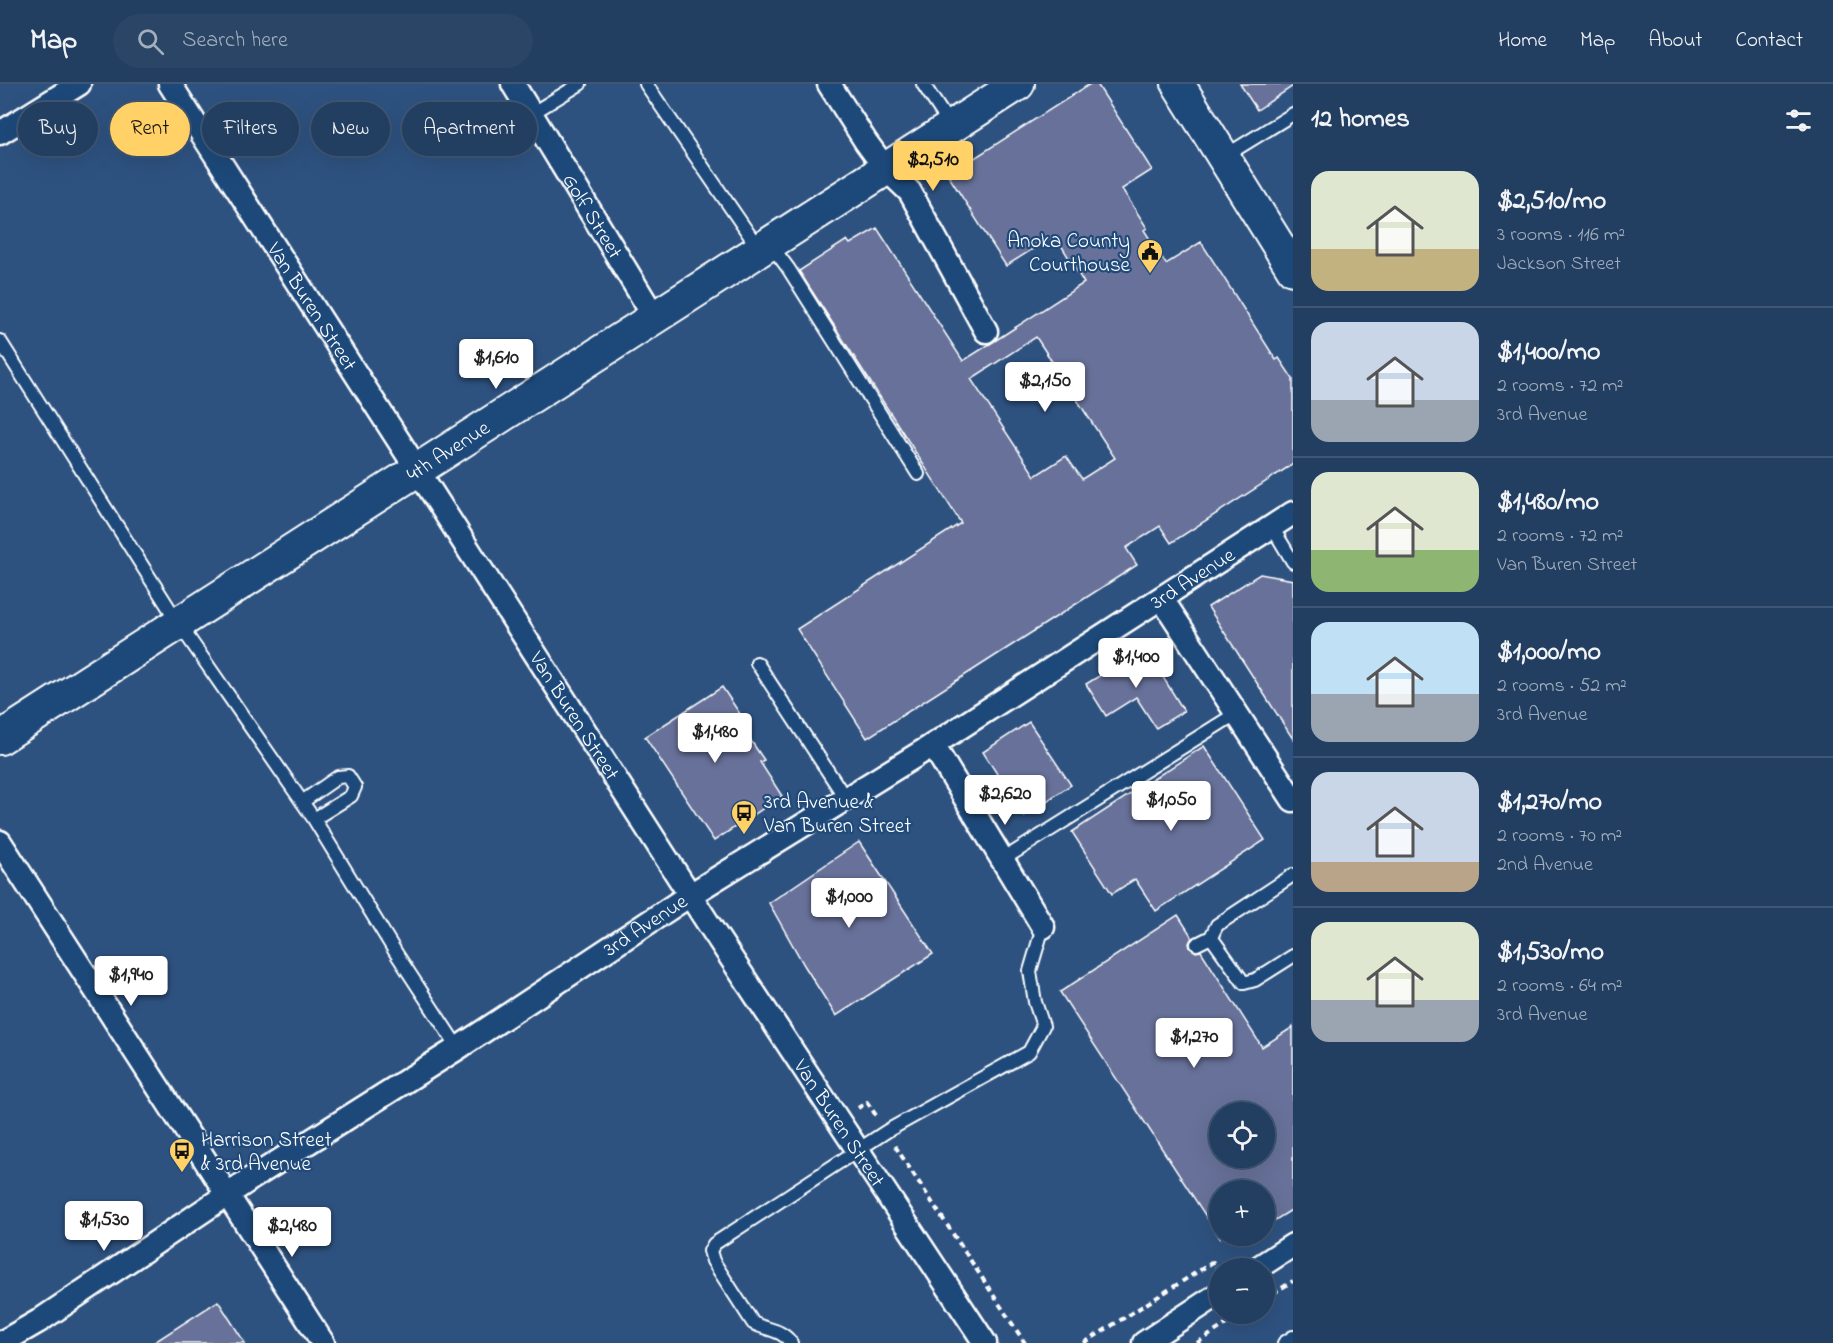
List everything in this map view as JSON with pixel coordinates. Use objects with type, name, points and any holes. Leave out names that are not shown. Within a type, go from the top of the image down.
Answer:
[{"type":"street","points":[[0,133],[79,84]]},
{"type":"street","name":"Van Buren Street","points":[[170,84],[690,895],[985,1343]]},
{"type":"street","name":"Golf Street","points":[[513,84],[524,102]]},
{"type":"street","points":[[829,84],[885,168],[910,192],[986,331]]},
{"type":"street","name":"4th Avenue","points":[[0,738],[1018,84]]},
{"type":"street","points":[[1178,84],[1293,269]]},
{"type":"street","name":"Golf Street","points":[[537,124],[655,318]]},
{"type":"street","name":"3rd Avenue","points":[[1,1343],[39,1321],[227,1194],[458,1048],[690,895],[933,745],[1293,513]]},
{"type":"street","points":[[1162,599],[1237,713],[1289,786]]},
{"type":"street","points":[[933,745],[1043,927]]},
{"type":"street","points":[[0,842],[323,1343]]},
{"type":"street","points":[[1273,1258],[1293,1245]]},
{"type":"street","points":[[1144,1343],[1209,1300]]},
{"type":"lane","points":[[537,110],[580,84]]},
{"type":"lane","points":[[646,84],[764,246],[788,268],[918,474]]},
{"type":"lane","points":[[923,84],[951,126]]},
{"type":"lane","points":[[1224,157],[1293,114]]},
{"type":"lane","points":[[0,341],[179,624],[314,819],[396,953],[458,1048]]},
{"type":"lane","points":[[1272,527],[1293,561]]},
{"type":"lane","points":[[757,663],[846,799]]},
{"type":"lane","points":[[1002,860],[1237,713]]},
{"type":"lane","points":[[302,802],[338,777],[348,776],[355,787],[351,796],[314,819]]},
{"type":"lane","points":[[1197,944],[1211,937],[1217,925],[1293,875]]},
{"type":"lane","points":[[790,1343],[789,1339],[778,1331],[762,1328],[753,1323],[713,1261],[710,1251],[714,1244],[856,1150],[1029,1052],[1043,1026],[1035,1002],[1030,971],[1043,927]]},
{"type":"lane","points":[[1211,937],[1244,983],[1255,980],[1293,956]]},
{"type":"lane","points":[[1284,1343],[1293,1337]]},
{"type":"path","points":[[896,1147],[1025,1343]]},
{"type":"path","points":[[1084,1343],[1209,1265]]},
{"type":"path","points":[[1275,1292],[1293,1281]]},
{"type":"path","points":[[1197,1343],[1226,1324]]},
{"type":"building","points":[[1090,84],[1097,84],[1152,170],[1122,189],[1147,228],[1144,230],[1166,264],[1201,242],[1276,360],[1279,358],[1293,379],[1293,464],[1171,543],[1160,526],[1126,548],[1137,565],[867,738],[797,629],[961,523],[799,271],[847,240],[850,244],[877,228],[963,361],[1084,283],[1055,235],[1006,266],[948,175]],"holes":[[[1036,337],[1115,458],[1082,479],[1066,456],[1035,476],[971,379]]]},
{"type":"building","points":[[1240,84],[1293,84],[1293,86],[1257,110]]},
{"type":"building","points":[[1260,574],[1293,580],[1293,739],[1208,607]]},
{"type":"building","points":[[1145,648],[1184,711],[1156,728],[1136,697],[1106,716],[1086,684]]},
{"type":"building","points":[[722,687],[746,723],[741,726],[764,760],[760,762],[782,796],[714,841],[645,737]]},
{"type":"building","points":[[1029,722],[1071,785],[1024,816],[983,752]]},
{"type":"building","points":[[1204,746],[1265,840],[1156,911],[1135,879],[1112,894],[1072,832]]},
{"type":"building","points":[[859,842],[933,954],[836,1016],[769,903]]},
{"type":"building","points":[[1178,915],[1192,937],[1189,943],[1190,948],[1196,952],[1201,951],[1262,1047],[1293,1027],[1293,1209],[1275,1220],[1275,1180],[1209,1180],[1209,1221],[1060,992]]},
{"type":"building","points":[[218,1301],[245,1343],[153,1343]]},
{"type":"place","name":"Anoka County Courthouse","points":[[1150,275]]},
{"type":"place","name":"3rd Avenue & Van Buren Street","points":[[744,836]]},
{"type":"place","name":"Harrison Street & 3rd Avenue","points":[[182,1174]]}]
